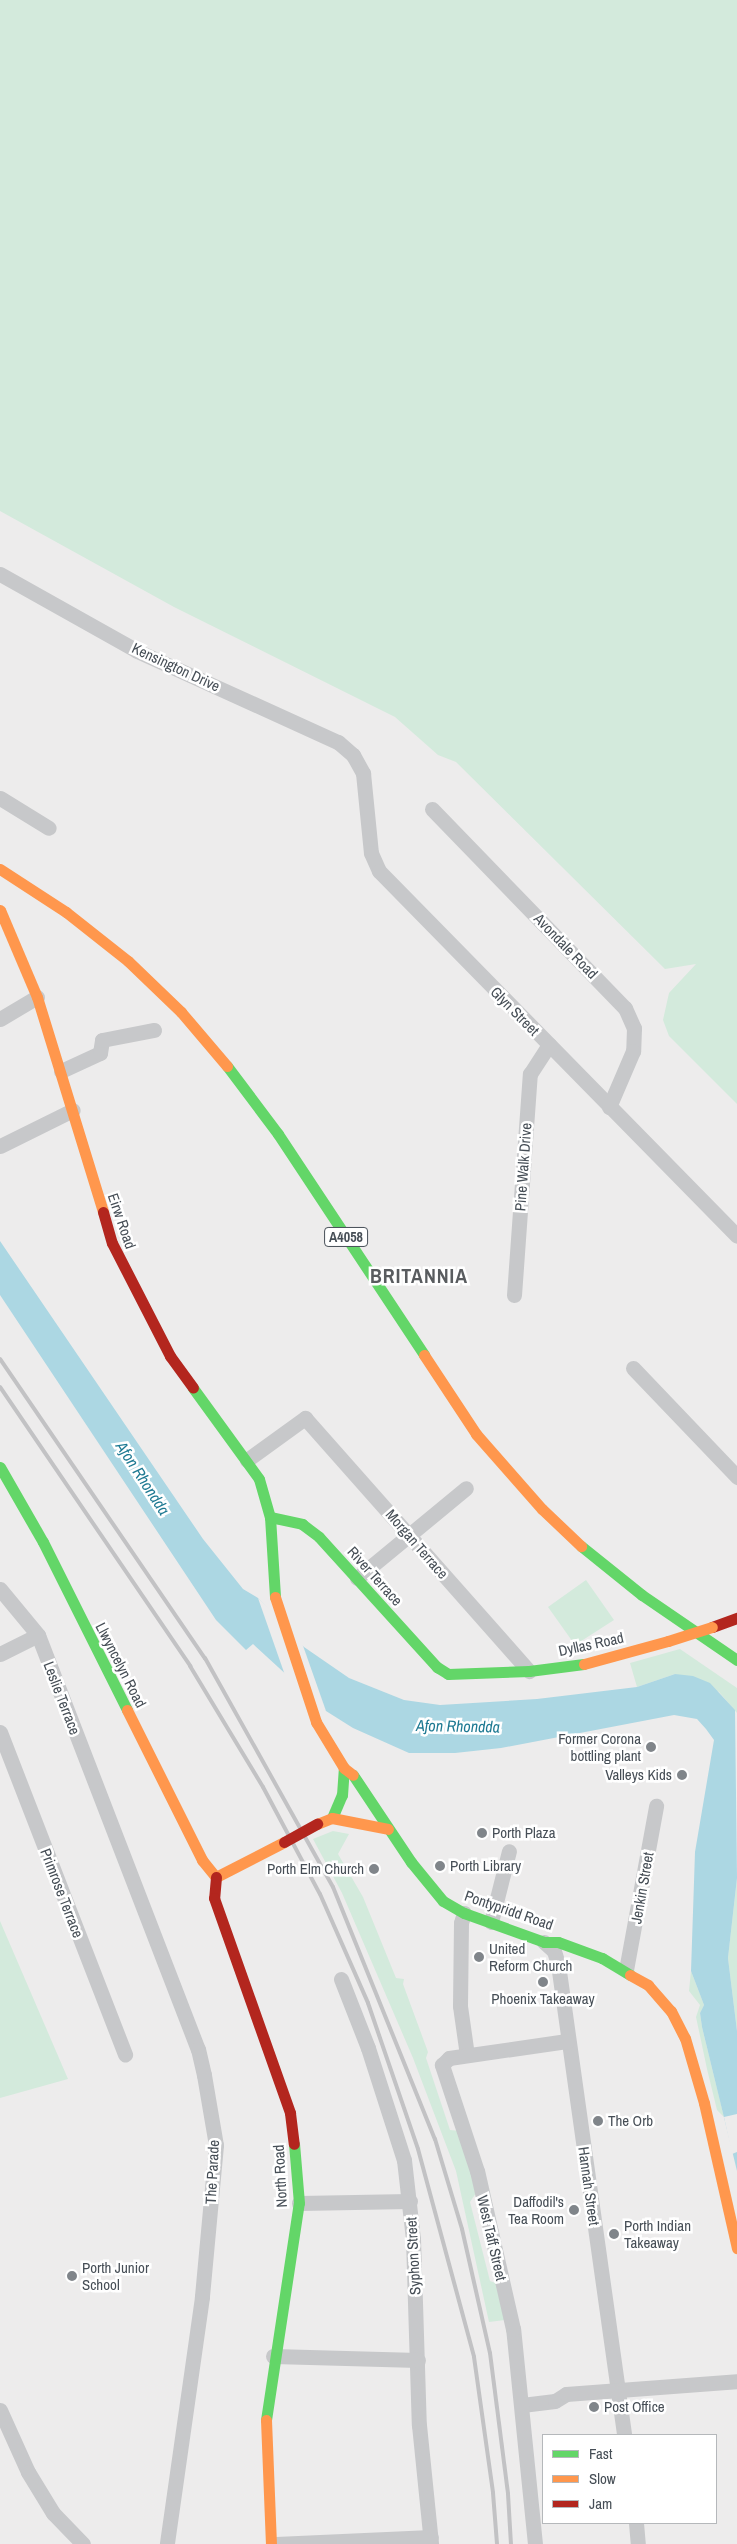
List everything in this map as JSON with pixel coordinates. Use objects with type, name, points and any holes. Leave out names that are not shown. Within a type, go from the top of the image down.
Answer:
[{"type":"main road","name":"A4058","points":[[0,869],[66,912],[128,961],[181,1012],[234,1073],[283,1142],[465,1418],[542,1509],[586,1551],[642,1596],[737,1660]]},
{"type":"main road","name":"Eirw Road","points":[[0,910],[37,997],[112,1243],[135,1292],[170,1356],[259,1479],[270,1517]]},
{"type":"main road","name":"Llwyncelyn Road","points":[[0,1467],[43,1542],[202,1860],[216,1877]]},
{"type":"main road","name":"River Terrace","points":[[270,1517],[302,1524],[319,1537],[437,1667],[448,1674]]},
{"type":"main road","name":"Pontypridd Road","points":[[270,1517],[275,1601],[311,1707],[324,1738],[344,1768],[355,1776],[383,1816],[388,1830],[437,1895],[464,1913],[544,1942],[565,1944],[626,1970],[660,1998],[685,2038],[737,2248]]},
{"type":"main road","name":"Dyllas Road","points":[[448,1674],[529,1671],[585,1664],[737,1618]]},
{"type":"main road","points":[[332,1818],[342,1795],[344,1768]]},
{"type":"main road","points":[[216,1877],[332,1818],[354,1820],[388,1830]]},
{"type":"main road","name":"North Road","points":[[216,1877],[214,1898],[290,2113],[299,2203],[273,2356],[266,2417],[271,2544]]},
{"type":"street","name":"Kensington Drive","points":[[0,574],[137,650],[338,742],[353,755]]},
{"type":"street","name":"Glyn Street","points":[[353,755],[363,773],[371,853],[379,871],[737,1236]]},
{"type":"street","points":[[0,798],[49,828]]},
{"type":"street","name":"Avondale Road","points":[[432,809],[625,1008],[634,1028],[633,1051],[609,1106]]},
{"type":"street","points":[[0,1019],[37,997]]},
{"type":"street","points":[[61,1071],[100,1053],[102,1040],[154,1030]]},
{"type":"street","name":"Pine Walk Drive","points":[[514,1295],[530,1074],[549,1045]]},
{"type":"street","points":[[0,1146],[73,1110]]},
{"type":"street","points":[[633,1368],[737,1477]]},
{"type":"street","name":"Morgan Terrace","points":[[247,1460],[305,1418],[529,1671]]},
{"type":"street","points":[[357,1578],[466,1488]]},
{"type":"street","name":"Leslie Terrace","points":[[0,1589],[38,1635],[108,1816]]},
{"type":"street","points":[[0,1654],[38,1635]]},
{"type":"street","name":"Primrose Terrace","points":[[0,1732],[125,2055]]},
{"type":"street","name":"Jenkin Street","points":[[626,1970],[656,1806]]},
{"type":"street","name":"The Parade","points":[[108,1816],[198,2049],[216,2145],[200,2316],[167,2544]]},
{"type":"street","points":[[491,1922],[509,1851]]},
{"type":"street","points":[[464,1913],[461,1923],[460,2006],[467,2055]]},
{"type":"street","name":"Hannah Street","points":[[544,1942],[554,1951],[558,1964],[567,2041],[624,2434]]},
{"type":"street","name":"Syphon Street","points":[[341,1979],[389,2109],[404,2160],[410,2201],[418,2360],[419,2425],[431,2541]]},
{"type":"street","name":"West Taff Street","points":[[534,2544],[522,2405],[513,2329],[479,2180],[442,2065],[449,2058],[567,2041]]},
{"type":"street","points":[[299,2203],[410,2201]]},
{"type":"street","points":[[273,2356],[418,2360]]},
{"type":"street","points":[[522,2405],[555,2401],[566,2394],[737,2381]]},
{"type":"street","points":[[0,2410],[28,2472],[53,2513],[83,2544]]},
{"type":"street","points":[[636,2524],[638,2544]]},
{"type":"street","points":[[276,2544],[431,2541]]},
{"type":"green space","points":[[0,0],[737,0],[737,1104],[669,1036],[663,1020],[669,993],[696,964],[665,969],[456,762],[438,755],[395,717],[174,607],[0,511]]},
{"type":"green space","points":[[586,1580],[614,1620],[575,1645],[548,1607]]},
{"type":"green space","points":[[680,1649],[737,1688],[737,1713],[719,1692],[675,1674],[637,1687],[630,1663]]},
{"type":"green space","points":[[333,1831],[349,1834],[338,1854],[363,1897],[396,1978],[404,1979],[403,1984],[428,2052],[426,2058],[450,2130],[460,2131],[476,2193],[470,2202],[490,2281],[498,2284],[505,2320],[489,2322],[456,2171],[413,2058],[342,1893],[313,1839]]},
{"type":"green space","points":[[737,1878],[737,2031],[728,1958]]},
{"type":"green space","points":[[0,1921],[68,2079],[0,2098]]},
{"type":"green space","points":[[691,1971],[704,2005],[700,2013],[702,2027],[724,2117],[717,2110],[707,2069],[696,2017],[700,2005],[689,1991]]},
{"type":"water","name":"Afon Rhondda","points":[[0,1241],[203,1539],[243,1589],[258,1598],[304,1647],[349,1678],[404,1700],[440,1705],[537,1699],[637,1687],[675,1674],[693,1676],[710,1683],[735,1710],[737,1878],[728,1958],[737,2031],[737,2171],[702,2027],[700,2013],[704,2005],[691,1971],[695,1852],[714,1740],[706,1729],[697,1719],[674,1715],[501,1748],[455,1753],[409,1753],[353,1728],[326,1711],[253,1644],[246,1650],[216,1620],[0,1295]]},
{"type":"pier","points":[[258,1598],[301,1640],[326,1711],[304,1698],[287,1681]]},
{"type":"pier","points":[[737,2114],[737,2152],[732,2154],[724,2117]]},
{"type":"railway","points":[[0,1359],[205,1658],[333,1887],[435,2139],[462,2229],[490,2353],[508,2494],[511,2544]]},
{"type":"railway","points":[[0,1387],[190,1666],[263,1787],[320,1894],[368,2003],[418,2149],[474,2357],[493,2493],[497,2544]]},
{"type":"traffic: fast","points":[[227,1066],[278,1134],[424,1355]]},
{"type":"traffic: fast","points":[[193,1388],[259,1479],[270,1517],[275,1597]]},
{"type":"traffic: fast","points":[[0,1467],[43,1542],[127,1710]]},
{"type":"traffic: fast","points":[[270,1517],[302,1524],[319,1537],[437,1667],[448,1674],[529,1671],[584,1664]]},
{"type":"traffic: fast","points":[[581,1546],[642,1595],[737,1660]]},
{"type":"traffic: fast","points":[[332,1818],[342,1795],[344,1768]]},
{"type":"traffic: fast","points":[[353,1775],[411,1862],[443,1901],[464,1913],[544,1942],[558,1942],[602,1958],[630,1975]]},
{"type":"traffic: fast","points":[[266,2420],[299,2203],[294,2144]]},
{"type":"traffic: slow","points":[[0,869],[66,912],[128,961],[181,1012],[227,1066]]},
{"type":"traffic: slow","points":[[0,910],[37,997],[103,1212]]},
{"type":"traffic: slow","points":[[424,1355],[476,1434],[542,1509],[581,1546]]},
{"type":"traffic: slow","points":[[275,1597],[316,1722],[344,1768],[353,1775]]},
{"type":"traffic: slow","points":[[668,1641],[712,1627]]},
{"type":"traffic: slow","points":[[584,1664],[668,1641]]},
{"type":"traffic: slow","points":[[127,1710],[202,1860],[216,1877]]},
{"type":"traffic: slow","points":[[317,1824],[332,1818],[388,1829]]},
{"type":"traffic: slow","points":[[216,1877],[284,1842]]},
{"type":"traffic: slow","points":[[630,1975],[648,1985],[671,2011],[685,2038],[704,2103],[737,2248]]},
{"type":"traffic: slow","points":[[266,2420],[271,2544]]},
{"type":"traffic: jam","points":[[103,1212],[112,1243],[170,1356],[193,1388]]},
{"type":"traffic: jam","points":[[712,1627],[737,1618]]},
{"type":"traffic: jam","points":[[284,1842],[317,1824]]},
{"type":"traffic: jam","points":[[216,1877],[214,1898],[290,2113],[294,2144]]},
{"type":"place","name":"Former Corona bottling plant","points":[[651,1747]]},
{"type":"place","name":"Valleys Kids","points":[[682,1775]]},
{"type":"place","name":"Porth Plaza","points":[[482,1833]]},
{"type":"place","name":"Porth Library","points":[[440,1866]]},
{"type":"place","name":"Porth Elm Church","points":[[374,1869]]},
{"type":"place","name":"United Reform Church","points":[[479,1957]]},
{"type":"place","name":"Phoenix Takeaway","points":[[543,1982]]},
{"type":"place","name":"The Orb","points":[[598,2121]]},
{"type":"place","name":"Daffodil's Tea Room","points":[[574,2210]]},
{"type":"place","name":"Porth Indian Takeaway","points":[[614,2234]]},
{"type":"place","name":"Porth Junior School","points":[[72,2276]]},
{"type":"place","name":"Post Office","points":[[594,2407]]},
{"type":"district","name":"BRITANNIA","points":[[419,1275]]}]
